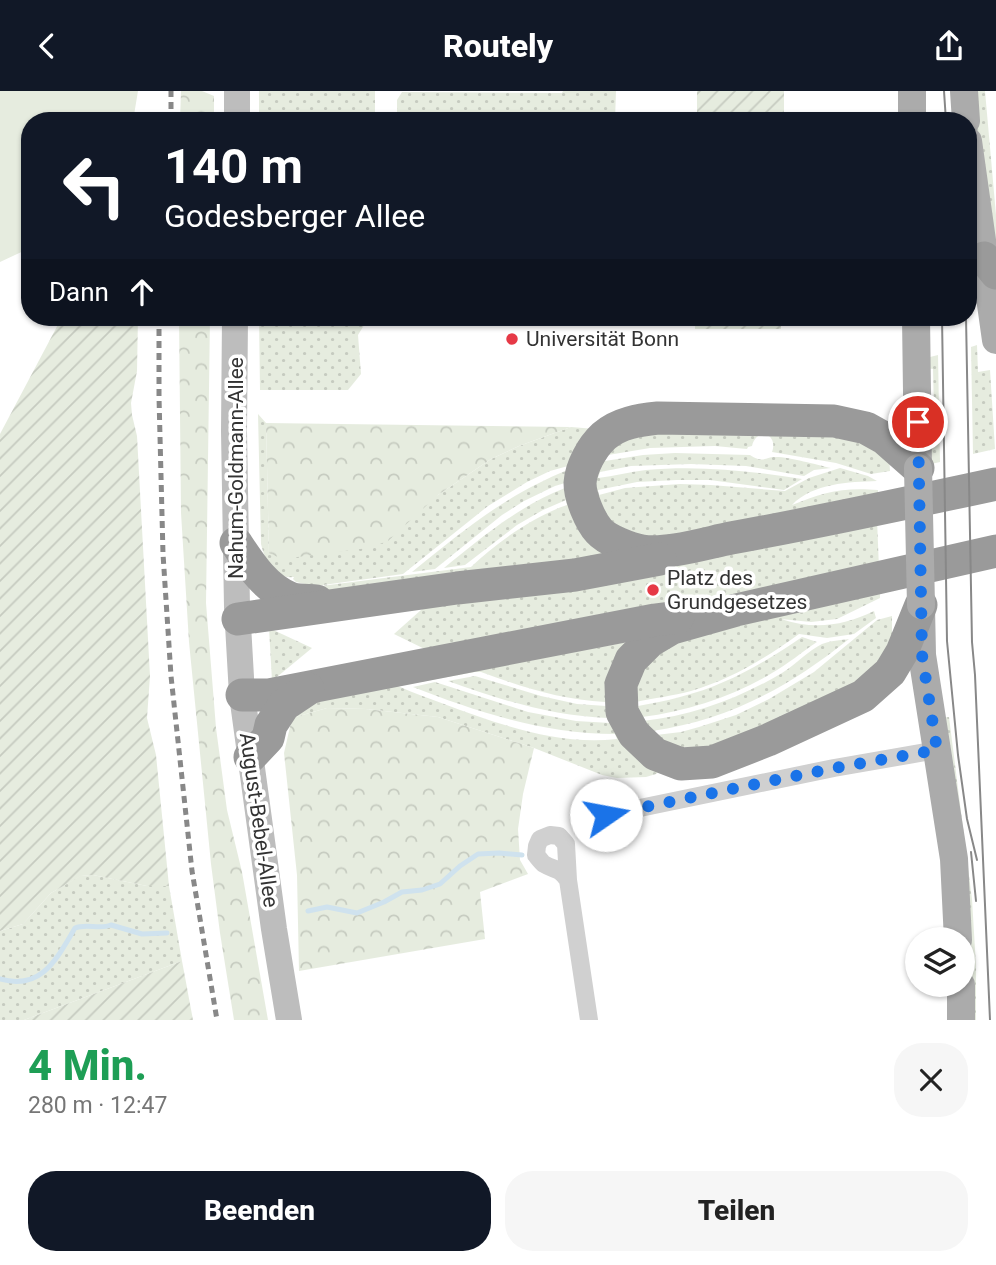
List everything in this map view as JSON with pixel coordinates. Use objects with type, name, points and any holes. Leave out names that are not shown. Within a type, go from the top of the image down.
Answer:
[{"type":"highway","points":[[918,468],[884,438],[866,428],[834,421],[679,417],[637,420],[604,436],[587,457],[580,482],[585,506],[600,532],[624,546],[643,551],[664,551],[761,533],[996,484]]},
{"type":"highway","points":[[238,619],[457,588],[575,575],[646,562],[761,533]]},
{"type":"highway","points":[[236,543],[270,587],[292,599],[348,603]]},
{"type":"highway","points":[[921,605],[902,652],[890,672],[863,696],[768,740],[712,762],[681,764],[655,754],[634,734],[622,712],[621,684],[631,660],[650,641],[672,628],[736,610],[996,551]]},
{"type":"highway","points":[[242,695],[269,695],[655,620],[736,610]]},
{"type":"highway","points":[[250,757],[268,738],[271,725],[284,705],[313,686]]},
{"type":"main road","points":[[237,91],[237,112]]},
{"type":"main road","points":[[912,91],[912,112]]},
{"type":"main road","points":[[964,91],[965,112]]},
{"type":"main road","points":[[977,192],[990,265],[996,340]]},
{"type":"main road","name":"Nahum-Goldmann-Allee","points":[[235,326],[238,619]]},
{"type":"main road","points":[[916,326],[922,655],[954,859],[957,927]]},
{"type":"main road","name":"August-Bebel-Allee","points":[[238,619],[242,695],[289,1020]]},
{"type":"main road","points":[[961,997],[961,1020]]},
{"type":"street","points":[[606,815],[834,768],[937,750]]},
{"type":"street","points":[[568,880],[589,1020]]},
{"type":"green space","points":[[0,91],[138,91],[134,112],[21,112],[21,252],[0,262]]},
{"type":"green space","points":[[181,91],[202,91],[214,96],[214,112],[180,112]]},
{"type":"green space","points":[[259,91],[375,91],[375,112],[259,112]]},
{"type":"green space","points":[[616,91],[615,112],[397,112],[397,100],[402,92]]},
{"type":"green space","points":[[697,91],[784,91],[784,112],[697,112]]},
{"type":"green space","points":[[972,91],[985,91],[996,215],[996,245],[978,169],[977,112],[974,112]]},
{"type":"green space","points":[[57,326],[138,326],[137,371],[131,403],[137,436],[150,676],[147,718],[156,755],[169,886],[147,886],[93,875],[81,876],[51,893],[23,924],[0,931],[0,434]]},
{"type":"green space","points":[[179,326],[210,326],[206,603],[216,728],[227,810],[242,872],[268,1020],[234,1020],[211,864],[189,642],[181,513]]},
{"type":"green space","points":[[259,326],[364,326],[358,335],[361,374],[348,390],[260,390]]},
{"type":"green space","points":[[695,326],[781,326],[781,329],[695,329]]},
{"type":"green space","points":[[977,345],[978,372],[990,370],[995,449],[973,454],[971,347]]},
{"type":"green space","points":[[938,355],[940,462],[927,465],[927,412],[934,410],[933,369],[926,368],[926,358]]},
{"type":"green space","points":[[258,414],[266,423],[269,553],[438,495],[491,459],[519,446],[571,427],[595,429],[583,443],[614,554],[334,594],[292,583],[314,586],[296,582],[294,577],[276,572],[265,557],[261,544]],"holes":[[[568,466],[568,470],[504,502],[412,572],[435,569],[502,515],[524,501],[565,483],[565,488],[517,513],[444,568],[465,565],[517,525],[566,500],[567,505],[516,531],[471,567],[316,586],[403,574],[488,506],[550,471]]]},
{"type":"green space","points":[[266,423],[571,427],[491,459],[438,495],[388,541],[368,548],[282,559],[269,553]]},
{"type":"green space","points":[[843,433],[889,454],[890,471],[871,474],[836,463],[772,452],[772,440],[762,435],[747,449],[715,446],[650,448],[608,455],[605,461],[675,453],[750,455],[761,460],[789,458],[831,468],[814,470],[804,476],[746,466],[631,466],[600,472],[598,478],[646,470],[685,468],[744,471],[802,479],[784,490],[710,480],[637,482],[598,490],[599,495],[625,488],[680,484],[785,491],[809,478],[840,468],[877,481],[843,483],[821,488],[810,492],[792,505],[824,494],[854,489],[878,490],[878,500],[667,542],[616,534],[590,484],[591,475],[623,434]]},
{"type":"green space","points":[[877,519],[879,569],[439,656],[394,634],[430,602]]},
{"type":"green space","points":[[880,590],[880,598],[837,619],[811,622],[781,619],[805,625],[828,625],[874,611],[876,618],[854,634],[827,638],[799,634],[761,660],[720,681],[684,693],[636,702],[638,706],[670,700],[713,687],[744,673],[802,637],[817,642],[757,682],[725,696],[692,707],[642,717],[643,721],[661,719],[697,710],[766,682],[822,644],[849,639],[804,672],[757,699],[707,719],[652,731],[656,735],[681,732],[736,715],[814,672],[877,620],[892,616],[892,652],[870,678],[711,751],[651,743],[628,684],[651,647]]},
{"type":"green space","points":[[269,628],[312,648],[272,681]]},
{"type":"green space","points":[[627,642],[618,670],[662,768],[656,774],[646,777],[617,778],[438,717],[366,709],[327,708],[292,718],[295,703]],"holes":[[[481,672],[542,692],[605,702],[606,706],[577,704],[541,696],[475,676],[448,681],[527,706],[608,718],[610,723],[576,721],[528,712],[435,682],[413,687],[512,720],[563,730],[615,734],[617,739],[573,739],[529,732],[398,686]]]},
{"type":"green space","points":[[327,708],[366,709],[438,717],[534,748],[518,829],[520,860],[528,874],[480,892],[485,939],[299,971],[297,875],[284,753],[292,718]]},
{"type":"green space","points":[[949,717],[974,927],[967,927],[939,718]]},
{"type":"green space","points":[[93,875],[147,886],[169,886],[182,961],[24,1020],[0,1020],[0,931],[23,924],[51,893],[80,876]]},
{"type":"green space","points":[[975,949],[976,1020],[969,1020],[969,997],[975,997]]},
{"type":"green space","points":[[182,961],[193,1020],[24,1020]]},
{"type":"waterway","points":[[308,911],[327,907],[357,913],[402,892],[422,890],[440,884],[478,854],[522,855]]},
{"type":"waterway","points":[[0,979],[15,981],[37,976],[62,950],[75,928],[111,925],[142,934],[167,933]]},
{"type":"tram line","points":[[944,91],[945,112]]},
{"type":"tram line","points":[[942,326],[947,641],[958,755],[967,819],[977,860]]},
{"type":"tram line","points":[[966,326],[972,642],[990,1020]]},
{"type":"tram line","points":[[971,852],[976,901]]},
{"type":"railway","points":[[171,91],[171,112]]},
{"type":"railway","points":[[159,326],[163,554],[171,676],[192,871],[217,1020]]},
{"type":"place","name":"Universität Bonn","points":[[512,339]]},
{"type":"place","name":"Platz des Grundgesetzes","points":[[653,590]]},
{"type":"route","points":[[606,815],[834,768],[937,750],[922,655],[918,422]]}]
